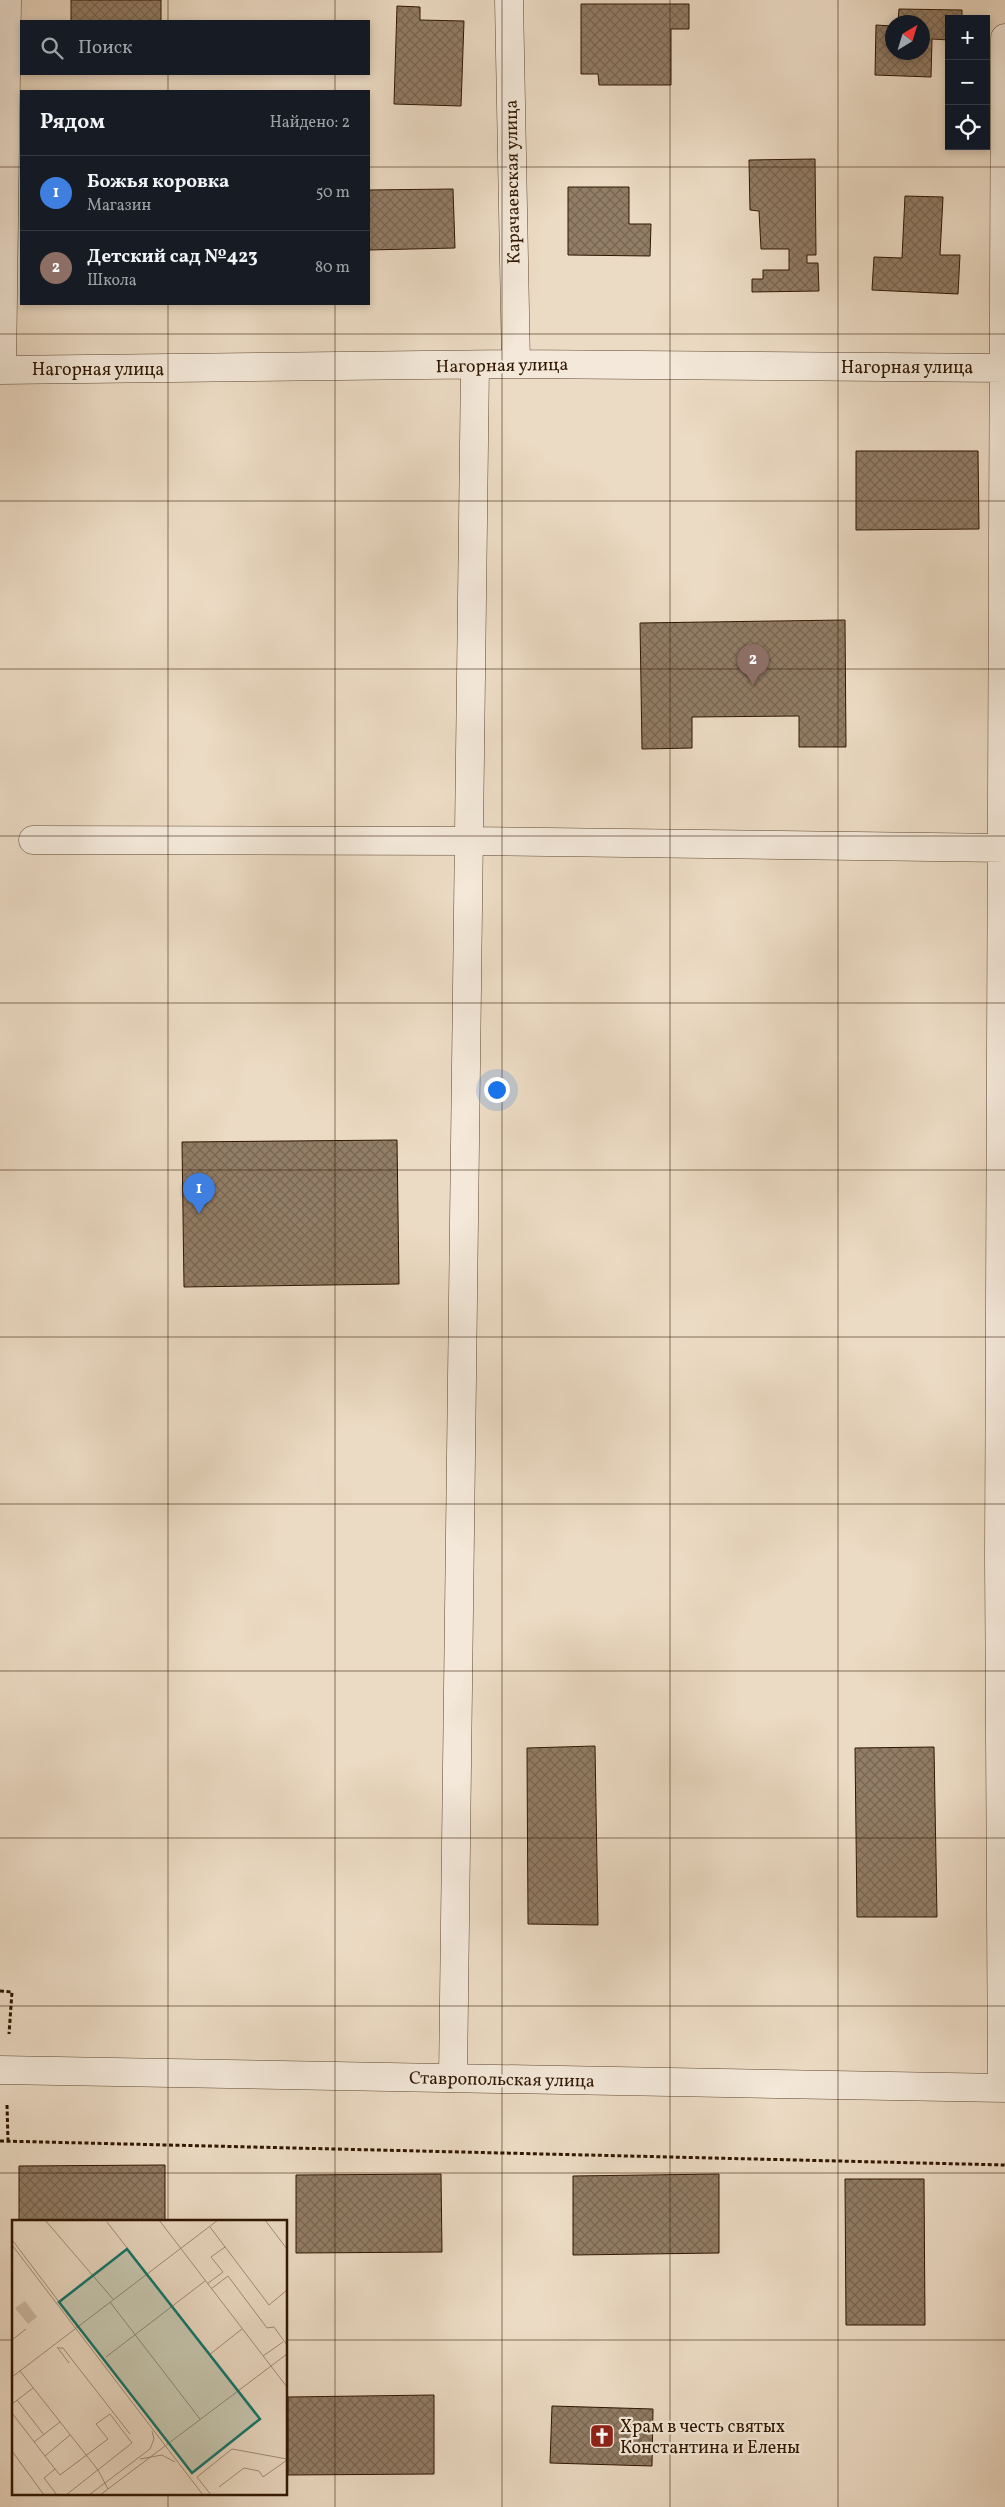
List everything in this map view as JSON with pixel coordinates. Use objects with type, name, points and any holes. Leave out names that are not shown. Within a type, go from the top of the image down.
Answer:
[{"type":"street","points":[[1,370],[8,0]]},
{"type":"street","name":"Карачаевская улица","points":[[508,0],[516,364]]},
{"type":"street","points":[[1003,2088],[1002,1556],[1005,38]]},
{"type":"street","name":"Нагорная улица","points":[[1,370],[475,366],[516,364],[1004,368]]},
{"type":"street","points":[[453,2078],[475,366]]},
{"type":"street","points":[[33,840],[470,841],[1004,848]]},
{"type":"street","name":"Ставропольская улица","points":[[0,2070],[1003,2088]]},
{"type":"path","points":[[0,2141],[1005,2165]]},
{"type":"building","points":[[71,0],[161,0],[161,20],[71,20]]},
{"type":"building","points":[[581,4],[689,4],[689,29],[671,29],[671,85],[599,85],[598,74],[581,74]]},
{"type":"building","points":[[397,6],[420,7],[420,20],[464,21],[461,106],[394,104]]},
{"type":"building","points":[[899,9],[962,10],[962,15],[945,15],[945,40],[932,39],[931,77],[875,75],[876,25],[885,26],[885,60],[930,60],[930,15],[899,15]]},
{"type":"building","points":[[815,159],[816,255],[807,255],[807,263],[818,263],[819,291],[752,292],[752,279],[763,279],[763,270],[789,270],[789,249],[761,249],[759,211],[750,210],[749,160]]},
{"type":"building","points":[[568,187],[629,187],[629,224],[651,224],[650,256],[568,255]]},
{"type":"building","points":[[453,189],[455,248],[370,250],[370,190]]},
{"type":"building","points":[[905,196],[943,197],[940,255],[960,255],[958,294],[872,290],[874,257],[902,258]]},
{"type":"building","points":[[856,451],[978,451],[979,529],[856,530]]},
{"type":"building","points":[[845,620],[846,747],[799,747],[799,716],[692,717],[692,748],[642,749],[640,623]]},
{"type":"building","points":[[397,1140],[399,1284],[184,1287],[182,1142]]},
{"type":"building","points":[[595,1746],[598,1925],[528,1924],[527,1748]]},
{"type":"building","points":[[934,1747],[937,1917],[857,1917],[855,1748]]},
{"type":"building","points":[[165,2165],[165,2220],[19,2220],[19,2166]]},
{"type":"building","points":[[441,2174],[442,2252],[296,2253],[296,2175]]},
{"type":"building","points":[[719,2174],[719,2253],[573,2255],[573,2176]]},
{"type":"building","points":[[845,2179],[924,2179],[925,2325],[846,2325]]},
{"type":"building","points":[[434,2395],[434,2474],[288,2475],[288,2397]]},
{"type":"building","name":"Храм в честь святых Константина и Елены","points":[[552,2406],[653,2409],[652,2466],[550,2463]]},
{"type":"place","name":"Детский сад №423","points":[[753,685]]},
{"type":"place","name":"Божья коровка","points":[[199,1214]]},
{"type":"place","name":"Храм в честь святых Константина и Елены","points":[[602,2436]]}]
